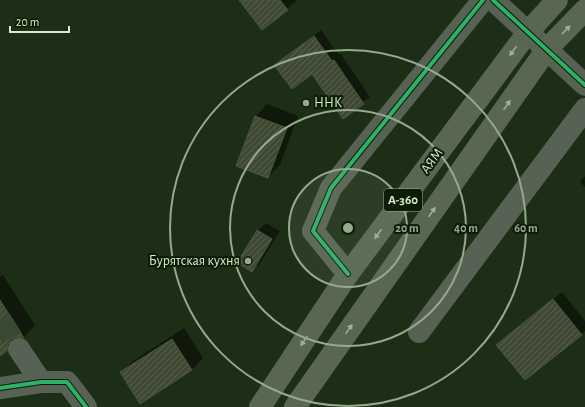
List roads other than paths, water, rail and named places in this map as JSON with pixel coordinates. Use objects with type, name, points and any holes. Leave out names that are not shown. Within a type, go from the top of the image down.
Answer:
[{"type":"highway","name":"АЯМ","points":[[260,407],[348,274],[528,32],[557,0]]},
{"type":"highway","name":"АЯМ","points":[[295,407],[547,49],[585,10]]},
{"type":"street","points":[[348,274],[313,231],[331,188],[483,0]]},
{"type":"street","points":[[493,0],[585,85]]},
{"type":"street","points":[[419,332],[585,109]]},
{"type":"street","points":[[19,349],[41,382]]},
{"type":"street","points":[[0,388],[41,382],[67,382],[86,407]]},
{"type":"tunnel","points":[[0,319],[19,349]]},
{"type":"place","name":"ННК","points":[[306,103]]},
{"type":"place","name":"Бурятская кухня","points":[[248,261]]}]
